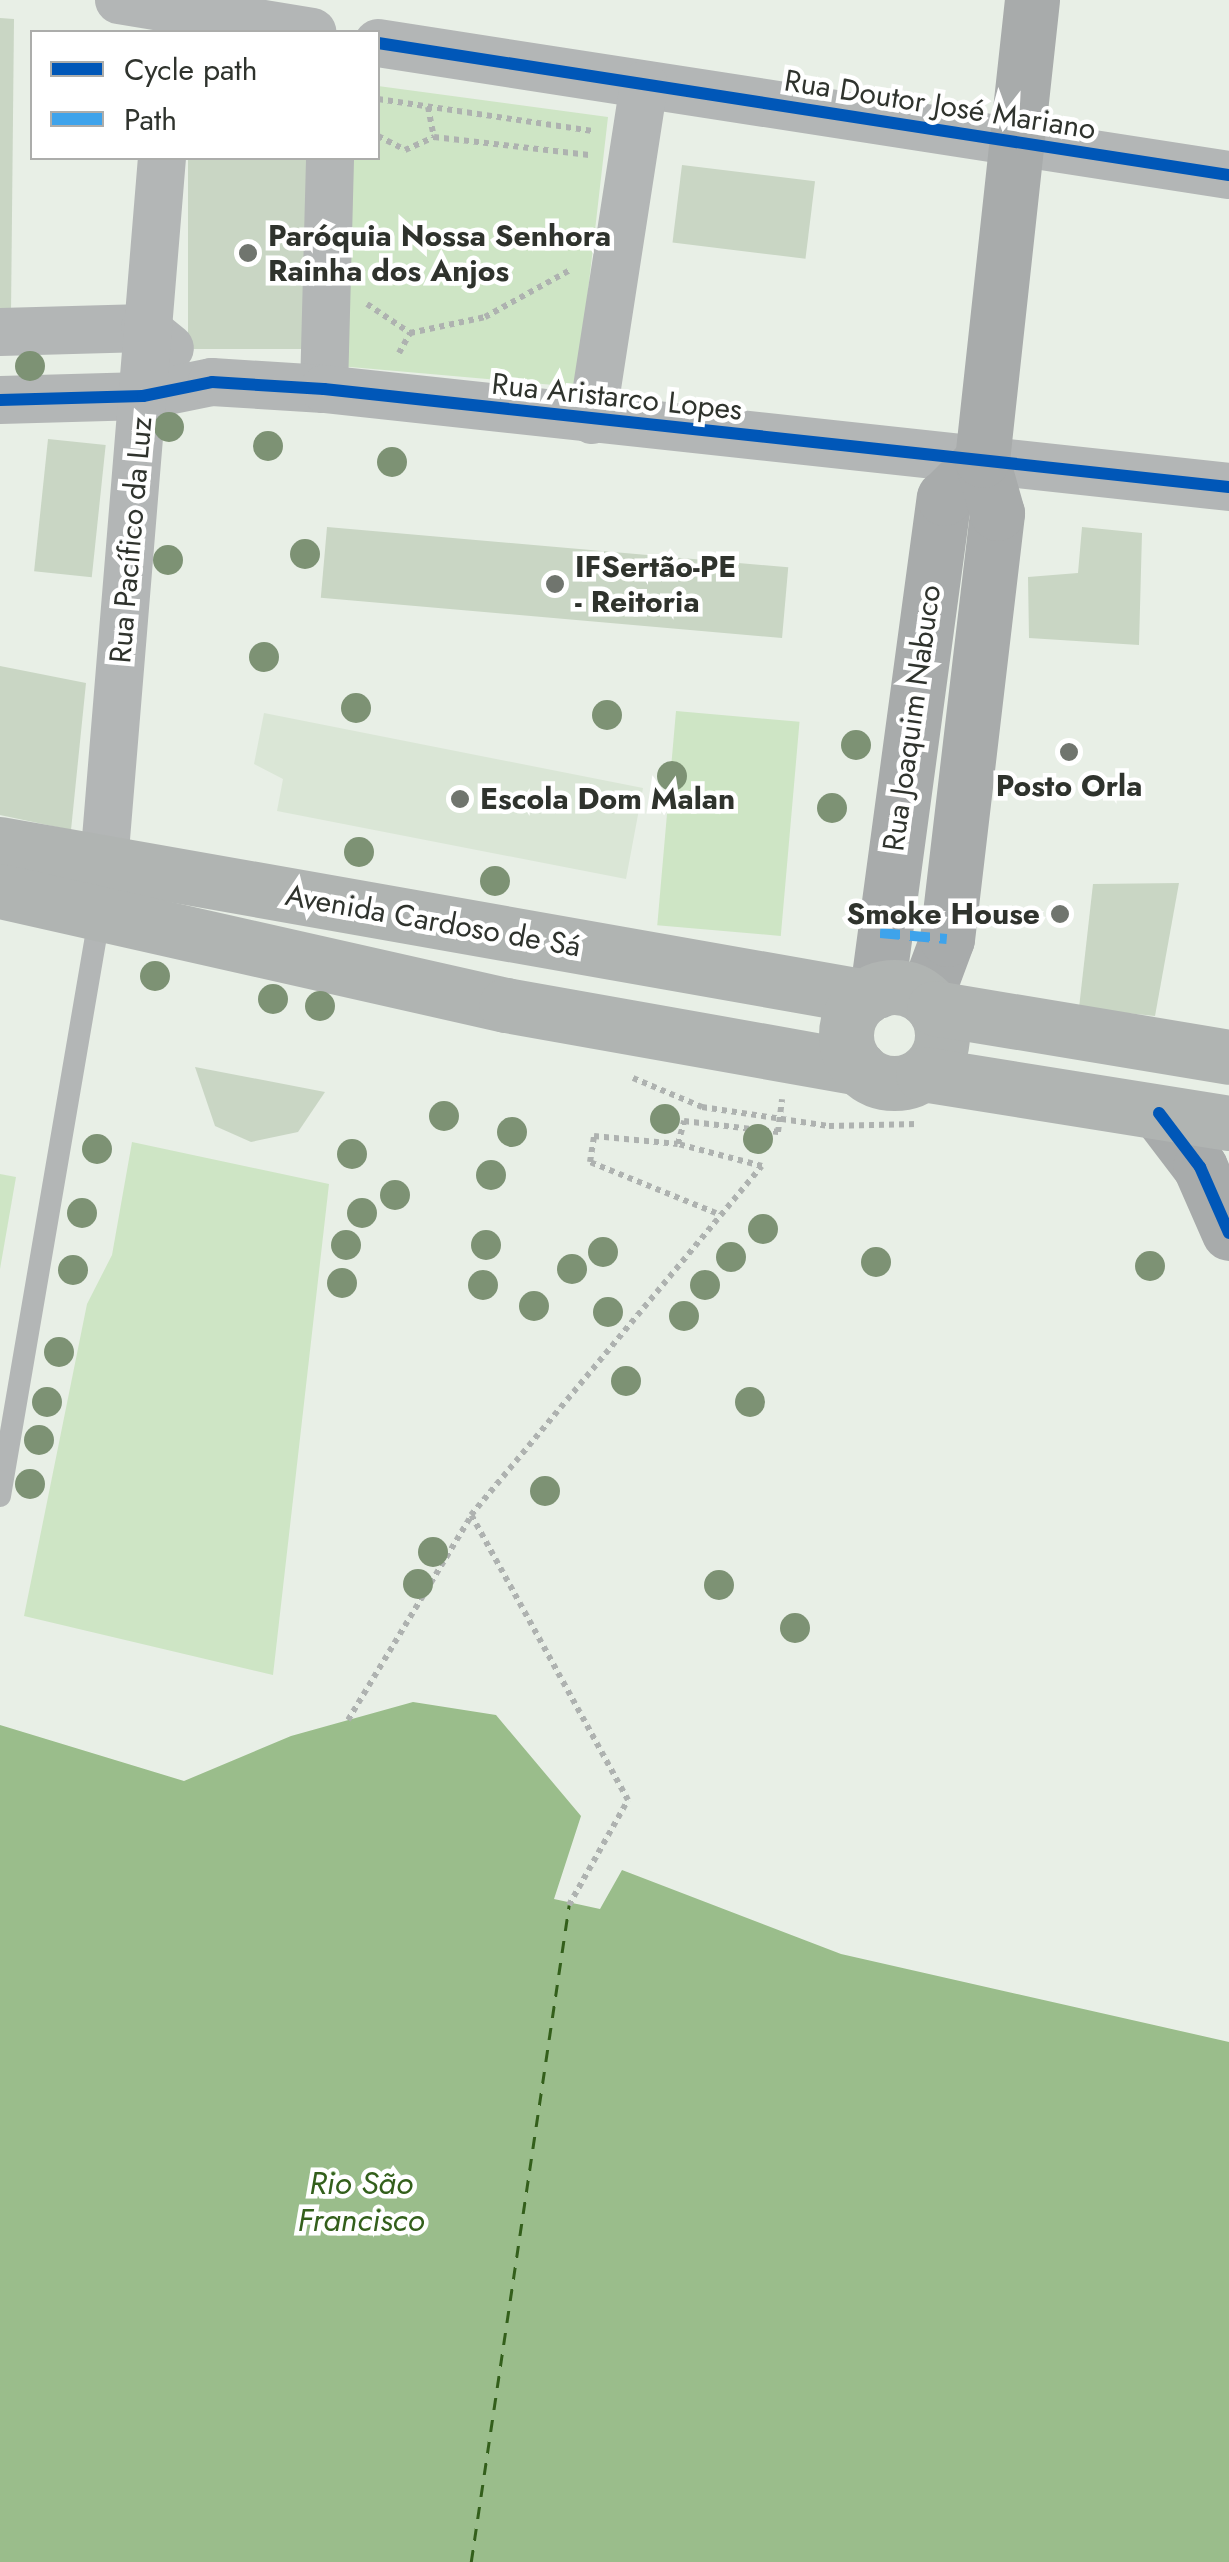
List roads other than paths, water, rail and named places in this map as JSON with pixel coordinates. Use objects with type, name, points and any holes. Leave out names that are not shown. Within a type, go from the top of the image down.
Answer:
[{"type":"highway","name":"Avenida Cardoso de Sá","points":[[0,844],[102,887],[506,1005],[859,1068]]},
{"type":"highway","name":"Avenida Cardoso de Sá","points":[[0,891],[102,887],[900,998],[1229,1056]]},
{"type":"highway","points":[[923,1074],[942,1043],[900,998],[846,1031],[859,1068],[890,1083],[923,1074],[1229,1123]]},
{"type":"main road","name":"Rua Joaquim Nabuco","points":[[900,998],[947,940],[997,512],[982,460],[1032,0]]},
{"type":"main road","points":[[1159,1113],[1200,1168],[1229,1232]]},
{"type":"street","points":[[119,0],[177,14],[297,30]]},
{"type":"street","name":"Rua Doutor José Mariano","points":[[380,43],[1229,175]]},
{"type":"street","points":[[592,420],[644,85]]},
{"type":"street","name":"Rua Pacífico da Luz","points":[[102,887],[162,160]]},
{"type":"street","points":[[324,389],[330,160]]},
{"type":"street","points":[[0,332],[145,328],[212,382]]},
{"type":"street","name":"Rua Aristarco Lopes","points":[[0,400],[143,396],[212,382],[324,389],[1229,488]]},
{"type":"lane","points":[[0,1496],[102,887]]},
{"type":"water","name":"Rio São Francisco","points":[[413,1702],[496,1715],[581,1816],[554,1899],[600,1909],[622,1870],[841,1954],[1229,2042],[1229,2562],[0,2562],[0,1725],[184,1781],[291,1736]]},
{"type":"place","name":"Paróquia Nossa Senhora Rainha dos Anjos","points":[[248,253]]},
{"type":"place","name":"IFSertão-PE - Reitoria","points":[[555,584]]},
{"type":"place","name":"Posto Orla","points":[[1069,752]]},
{"type":"place","name":"Escola Dom Malan","points":[[460,799]]},
{"type":"place","name":"Smoke House","points":[[1060,914]]}]
